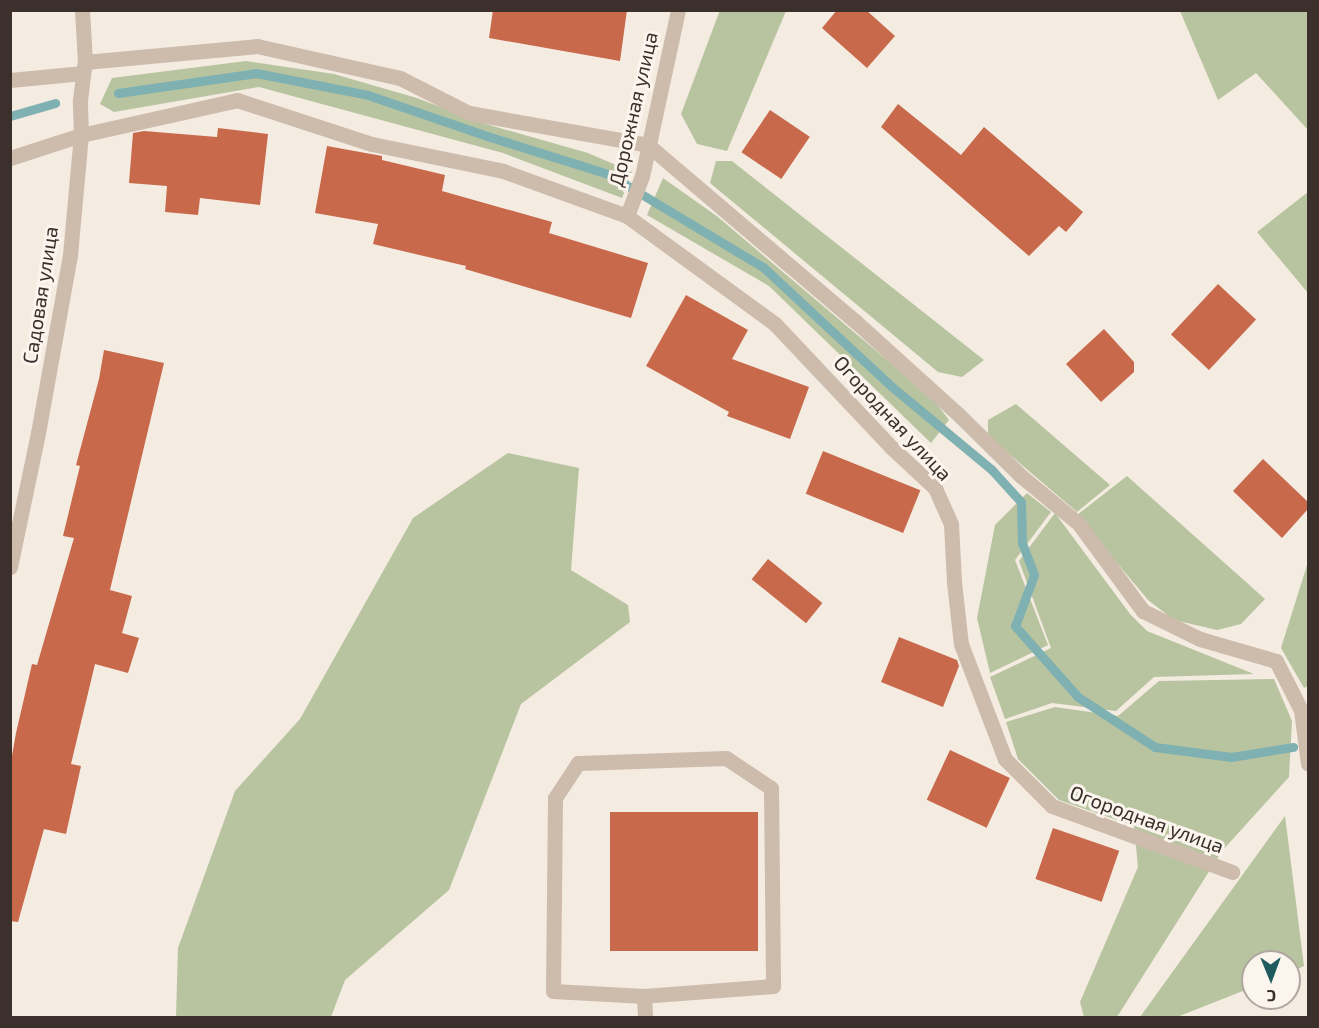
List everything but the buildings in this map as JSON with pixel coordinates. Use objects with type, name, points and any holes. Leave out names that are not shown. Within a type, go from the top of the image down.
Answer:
[{"type":"street","name":"Садовая улица","points":[[10,567],[70,255],[81,135],[80,100],[84,68],[82,10]]},
{"type":"street","name":"Дорожная улица","points":[[627,216],[642,176],[678,10]]},
{"type":"street","points":[[10,80],[257,46],[399,78],[469,113],[648,144],[855,321],[960,416],[1021,476],[1079,524],[1143,611],[1200,639],[1276,661],[1301,710],[1308,764]]},
{"type":"street","name":"Огородная улица","points":[[81,135],[237,100],[372,144],[504,171],[627,216],[775,324],[892,448],[935,488],[951,524],[954,582],[962,644],[1005,759],[1052,806],[1232,872]]},
{"type":"street","points":[[10,158],[81,135]]},
{"type":"street","points":[[726,758],[771,788],[773,986],[644,996],[553,991],[555,798],[578,763],[726,758]]},
{"type":"street","points":[[644,996],[645,1017]]},
{"type":"green space","points":[[720,10],[786,11],[727,151],[697,144],[681,114]]},
{"type":"green space","points":[[1180,11],[1308,11],[1308,130],[1256,73],[1218,100]]},
{"type":"green space","points":[[246,61],[334,74],[417,98],[482,123],[588,153],[632,172],[622,198],[503,153],[259,87],[114,112],[100,104],[112,78]]},
{"type":"green space","points":[[716,161],[732,161],[984,360],[962,377],[938,372],[710,183]]},
{"type":"green space","points":[[663,178],[718,217],[932,398],[949,420],[931,443],[769,286],[647,215]]},
{"type":"green space","points":[[1308,192],[1308,293],[1257,232]]},
{"type":"green space","points":[[1016,404],[1110,485],[1077,512],[988,436],[988,420]]},
{"type":"green space","points":[[508,453],[579,468],[571,570],[628,605],[630,622],[521,704],[449,890],[345,980],[331,1017],[176,1017],[178,948],[235,791],[300,719],[413,518]]},
{"type":"green space","points":[[1127,476],[1265,599],[1241,624],[1217,630],[1174,620],[1148,600],[1077,515]]},
{"type":"green space","points":[[1027,493],[1051,512],[1015,560],[1048,645],[990,673],[977,618],[995,525]]},
{"type":"green space","points":[[1055,513],[1130,614],[1147,631],[1254,674],[1154,677],[1116,711],[1052,703],[1005,719],[990,677],[1051,648],[1019,561]]},
{"type":"green space","points":[[1308,562],[1308,686],[1304,688],[1281,648]]},
{"type":"green space","points":[[1274,679],[1292,721],[1289,777],[1222,851],[1117,1017],[1084,1017],[1080,1002],[1138,867],[1134,826],[1059,800],[1018,759],[1006,722],[1055,707],[1118,716],[1159,681]]},
{"type":"green space","points":[[1285,816],[1304,966],[1301,967],[1301,950],[1241,950],[1241,992],[1177,1017],[1140,1017]]},
{"type":"waterway","points":[[118,93],[256,73],[368,95],[608,174],[763,267],[891,386],[992,470],[1021,502],[1022,543],[1034,575],[1015,626],[1078,697],[1155,747],[1231,757],[1293,747]]},
{"type":"waterway","points":[[10,116],[55,103]]}]
